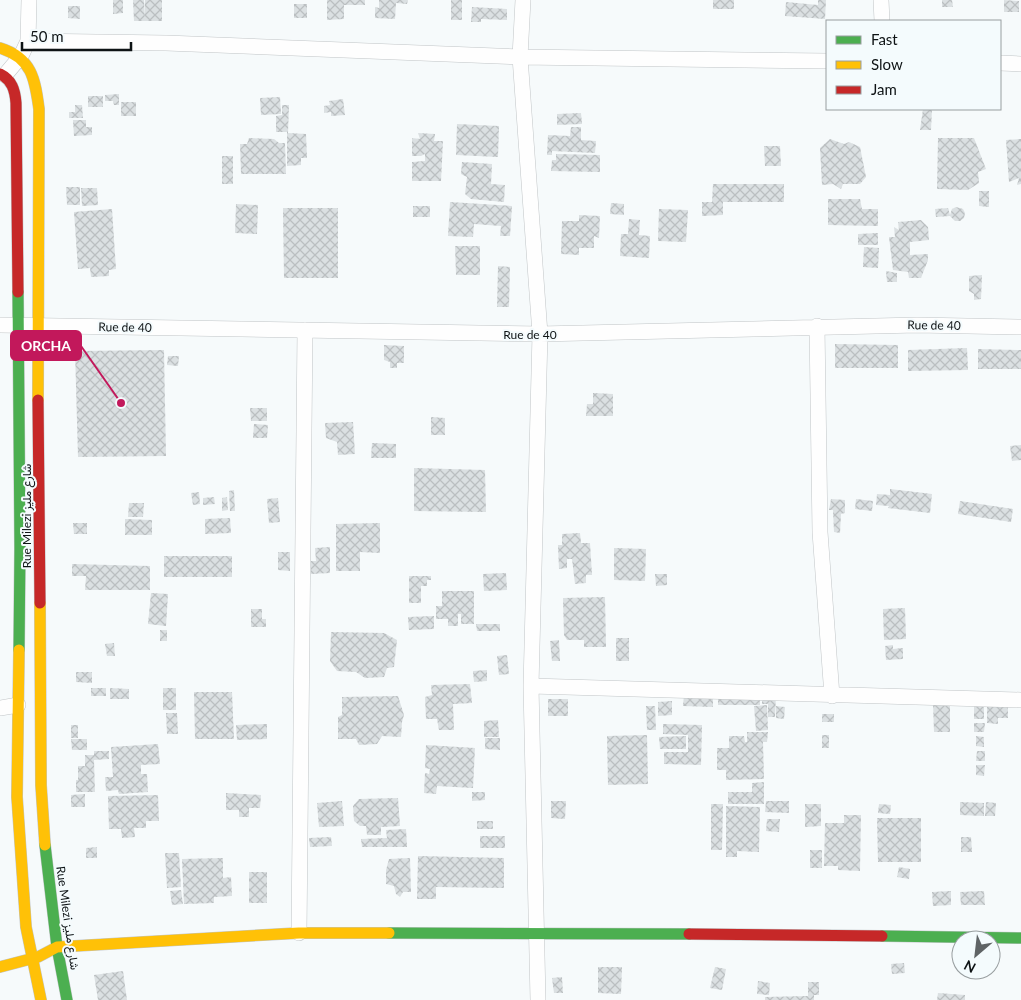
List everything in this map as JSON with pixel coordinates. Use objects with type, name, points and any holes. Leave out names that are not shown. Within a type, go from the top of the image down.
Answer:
[{"type":"street","points":[[2,74],[21,56],[28,42],[28,0]]},
{"type":"street","points":[[523,0],[520,58],[540,334],[531,686],[538,1000]]},
{"type":"street","points":[[881,0],[882,20]]},
{"type":"street","points":[[28,42],[166,42],[520,58],[826,61]]},
{"type":"street","points":[[0,48],[21,56]]},
{"type":"street","name":"Rue Milezi شارع مليز","points":[[21,56],[29,68],[35,83],[39,109],[38,326],[41,785],[47,870],[57,947],[67,1000]]},
{"type":"street","points":[[1001,64],[1021,64]]},
{"type":"street","name":"Rue Milezi شارع مليز","points":[[2,74],[13,83],[17,125],[20,548],[17,797],[26,927],[41,1000]]},
{"type":"street","name":"Rue de 40","points":[[0,325],[540,334],[817,326],[1021,327]]},
{"type":"street","points":[[817,326],[820,532],[832,696]]},
{"type":"street","points":[[299,933],[305,330]]},
{"type":"street","points":[[531,686],[1021,700]]},
{"type":"street","points":[[0,708],[18,704]]},
{"type":"street","points":[[0,967],[32,958],[57,947],[299,933],[536,932],[1021,938]]},
{"type":"building","points":[[113,0],[123,0],[123,13],[113,14]]},
{"type":"building","points":[[133,0],[144,0],[144,18],[145,0],[162,0],[162,21],[134,21]]},
{"type":"building","points":[[327,0],[365,0],[365,5],[344,5],[344,19],[327,20]]},
{"type":"building","points":[[379,0],[408,0],[407,4],[396,3],[395,19],[375,18],[375,7],[379,8]]},
{"type":"building","points":[[451,0],[462,0],[462,20],[451,20]]},
{"type":"building","points":[[713,0],[734,0],[734,9],[713,9]]},
{"type":"building","points":[[818,0],[826,0],[825,19],[785,16],[786,2],[818,5]]},
{"type":"building","points":[[942,0],[952,0],[953,7],[942,7]]},
{"type":"building","points":[[1004,0],[1019,1],[1019,12],[1004,12]]},
{"type":"building","points":[[294,4],[307,4],[307,18],[294,18]]},
{"type":"building","points":[[68,6],[80,6],[80,19],[68,18]]},
{"type":"building","points":[[472,7],[507,9],[507,20],[481,19],[481,22],[471,22]]},
{"type":"building","points":[[119,94],[119,105],[114,105],[113,101],[105,101],[105,95]]},
{"type":"building","points":[[88,96],[103,96],[103,107],[88,107]]},
{"type":"building","points":[[280,97],[281,114],[261,115],[260,98]]},
{"type":"building","points":[[343,99],[345,115],[331,116],[331,112],[324,113],[324,106],[330,105],[329,101]]},
{"type":"building","points":[[121,102],[136,102],[136,116],[121,116]]},
{"type":"building","points":[[75,105],[82,105],[83,118],[69,118],[69,112],[75,112]]},
{"type":"building","points":[[282,105],[289,105],[288,133],[306,134],[307,158],[301,158],[301,165],[287,166],[287,132],[276,132],[276,116],[282,115]]},
{"type":"building","points":[[923,110],[932,110],[931,130],[920,130]]},
{"type":"building","points":[[581,113],[582,124],[557,125],[557,114]]},
{"type":"building","points":[[73,120],[86,120],[86,127],[92,127],[92,135],[74,136]]},
{"type":"building","points":[[457,124],[499,126],[498,157],[456,155]]},
{"type":"building","points":[[571,127],[581,127],[581,140],[596,141],[595,153],[552,151],[552,155],[547,155],[548,135],[570,136]]},
{"type":"building","points":[[418,133],[435,134],[434,141],[443,141],[441,181],[412,181],[412,162],[425,161],[425,154],[412,156],[412,138],[420,139]]},
{"type":"building","points":[[249,138],[274,139],[279,143],[285,143],[286,174],[241,174],[240,144],[247,144]]},
{"type":"building","points":[[938,138],[974,138],[986,169],[978,172],[979,183],[968,190],[937,189]]},
{"type":"building","points":[[830,139],[844,144],[849,142],[860,147],[866,177],[860,184],[843,184],[841,189],[833,184],[822,185],[820,148]]},
{"type":"building","points":[[1021,139],[1021,184],[1017,185],[1019,178],[1009,182],[1006,140]]},
{"type":"building","points":[[764,146],[780,146],[781,166],[765,166]]},
{"type":"building","points":[[556,154],[600,155],[600,172],[551,171],[552,160],[556,160]]},
{"type":"building","points":[[222,156],[233,156],[233,184],[222,184]]},
{"type":"building","points":[[462,162],[492,164],[491,184],[505,185],[504,202],[471,199],[465,194],[467,177],[461,174]]},
{"type":"building","points":[[713,184],[784,184],[784,202],[723,202],[723,215],[702,216],[702,202],[712,202]]},
{"type":"building","points":[[66,187],[80,187],[80,205],[67,205]]},
{"type":"building","points":[[81,188],[97,188],[98,205],[82,206]]},
{"type":"building","points":[[979,191],[989,191],[989,207],[979,206]]},
{"type":"building","points":[[828,199],[860,199],[862,209],[878,209],[878,226],[828,225]]},
{"type":"building","points":[[450,202],[512,206],[510,236],[500,236],[501,226],[474,224],[473,237],[448,236]]},
{"type":"building","points":[[611,203],[624,204],[624,215],[610,214]]},
{"type":"building","points":[[236,204],[258,205],[257,234],[235,233]]},
{"type":"building","points":[[413,206],[430,206],[430,217],[413,217]]},
{"type":"building","points":[[956,207],[963,209],[965,213],[964,218],[960,221],[955,221],[950,216],[936,217],[935,209],[948,208],[950,215],[952,209]]},
{"type":"building","points":[[283,208],[338,208],[338,278],[284,278]]},
{"type":"building","points":[[112,209],[116,269],[109,270],[109,276],[91,277],[90,268],[78,269],[74,212]]},
{"type":"building","points":[[659,209],[688,210],[686,242],[658,241]]},
{"type":"building","points":[[579,215],[600,216],[599,238],[594,236],[594,248],[579,248],[579,255],[561,254],[562,221],[579,221]]},
{"type":"building","points":[[629,219],[640,220],[639,235],[650,236],[649,258],[620,256],[621,234],[628,234]]},
{"type":"building","points":[[921,220],[928,227],[929,240],[910,242],[910,255],[928,254],[928,260],[921,278],[909,278],[908,272],[893,270],[889,237],[895,237],[894,227],[899,230],[898,222]]},
{"type":"building","points":[[878,233],[878,245],[858,245],[858,234]]},
{"type":"building","points":[[455,246],[480,246],[480,275],[456,275]]},
{"type":"building","points":[[864,247],[879,248],[878,268],[863,267]]},
{"type":"building","points":[[498,266],[510,267],[509,307],[497,307]]},
{"type":"building","points":[[886,271],[897,273],[897,282],[887,282]]},
{"type":"building","points":[[982,275],[981,299],[974,300],[974,294],[969,291],[969,276]]},
{"type":"building","points":[[835,344],[898,345],[898,368],[835,368]]},
{"type":"building","points":[[384,345],[404,346],[404,363],[397,363],[397,368],[390,368],[390,362],[384,360]]},
{"type":"building","points":[[967,348],[968,370],[908,371],[908,350]]},
{"type":"building","points":[[978,349],[1021,350],[1021,369],[978,369]]},
{"type":"building","points":[[164,350],[166,456],[78,457],[75,351]]},
{"type":"building","points":[[168,356],[179,356],[178,366],[167,365]]},
{"type":"building","points":[[593,393],[613,394],[613,416],[586,416],[587,404],[593,404]]},
{"type":"building","points":[[250,408],[267,408],[267,421],[251,421]]},
{"type":"building","points":[[431,417],[445,418],[445,435],[431,435]]},
{"type":"building","points":[[353,422],[355,454],[338,455],[337,442],[326,438],[325,423]]},
{"type":"building","points":[[254,424],[268,425],[267,438],[253,438]]},
{"type":"building","points":[[372,443],[396,444],[396,458],[371,458]]},
{"type":"building","points":[[1021,445],[1021,460],[1012,461],[1010,446]]},
{"type":"building","points":[[414,468],[485,470],[486,512],[414,511]]},
{"type":"building","points":[[890,489],[932,494],[930,513],[876,505],[877,494],[890,495]]},
{"type":"building","points":[[234,490],[235,511],[230,511],[229,491]]},
{"type":"building","points":[[199,492],[200,504],[193,505],[191,493]]},
{"type":"building","points":[[214,497],[215,504],[203,505],[203,498]]},
{"type":"building","points":[[227,497],[228,510],[222,511],[222,498]]},
{"type":"building","points":[[278,498],[280,522],[269,523],[267,499]]},
{"type":"building","points":[[831,499],[845,500],[845,513],[841,514],[840,533],[834,532],[833,510],[829,510]]},
{"type":"building","points":[[856,499],[873,501],[872,511],[855,509]]},
{"type":"building","points":[[960,501],[1013,509],[1011,522],[958,514]]},
{"type":"building","points":[[129,503],[144,503],[143,517],[128,517]]},
{"type":"building","points":[[230,518],[231,533],[205,534],[205,519]]},
{"type":"building","points":[[125,519],[152,520],[152,535],[125,535]]},
{"type":"building","points":[[73,523],[87,523],[87,534],[74,534]]},
{"type":"building","points":[[380,523],[380,553],[360,552],[360,571],[336,571],[336,524]]},
{"type":"building","points":[[580,533],[581,543],[590,543],[592,575],[586,575],[586,583],[575,584],[572,559],[567,559],[567,568],[559,569],[558,545],[562,545],[562,534]]},
{"type":"building","points":[[330,547],[330,573],[311,574],[311,561],[316,561],[315,548]]},
{"type":"building","points":[[614,548],[646,549],[645,581],[614,580]]},
{"type":"building","points":[[278,552],[290,552],[290,571],[278,570]]},
{"type":"building","points":[[164,556],[232,556],[232,577],[164,577]]},
{"type":"building","points":[[72,564],[150,566],[150,590],[85,590],[86,576],[72,576]]},
{"type":"building","points":[[506,573],[507,590],[484,591],[483,574]]},
{"type":"building","points":[[655,574],[667,574],[667,585],[656,586]]},
{"type":"building","points":[[409,576],[431,576],[431,580],[427,580],[427,586],[421,586],[421,603],[409,603]]},
{"type":"building","points":[[442,591],[474,591],[474,624],[461,624],[461,614],[458,614],[458,626],[448,626],[448,619],[436,619],[436,606],[442,606]]},
{"type":"building","points":[[151,593],[168,594],[166,626],[148,624]]},
{"type":"building","points":[[605,597],[606,647],[584,647],[584,640],[567,640],[564,635],[563,598]]},
{"type":"building","points":[[905,608],[906,639],[884,640],[883,609]]},
{"type":"building","points":[[251,609],[262,609],[262,619],[266,619],[266,627],[251,627]]},
{"type":"building","points":[[434,616],[434,629],[409,630],[408,617]]},
{"type":"building","points":[[476,624],[500,624],[500,631],[477,631]]},
{"type":"building","points":[[160,630],[167,630],[167,641],[160,641]]},
{"type":"building","points":[[331,632],[384,633],[397,640],[394,667],[387,668],[384,677],[365,678],[356,672],[337,671],[330,661]]},
{"type":"building","points":[[616,638],[629,638],[629,661],[616,661]]},
{"type":"building","points":[[559,640],[560,661],[552,661],[550,641]]},
{"type":"building","points":[[114,643],[115,656],[107,656],[105,644]]},
{"type":"building","points":[[893,645],[893,649],[903,648],[903,659],[886,660],[885,646]]},
{"type":"building","points":[[507,655],[509,674],[499,675],[497,656]]},
{"type":"building","points":[[487,670],[487,681],[474,682],[473,671]]},
{"type":"building","points":[[76,672],[92,672],[92,683],[76,682]]},
{"type":"building","points":[[470,684],[472,703],[453,704],[454,730],[439,730],[437,719],[426,719],[425,697],[432,695],[431,685]]},
{"type":"building","points":[[91,688],[106,688],[106,696],[91,696]]},
{"type":"building","points":[[110,688],[129,689],[129,699],[110,699]]},
{"type":"building","points":[[163,688],[176,688],[176,710],[163,710]]},
{"type":"building","points":[[194,692],[232,692],[234,739],[195,739]]},
{"type":"building","points":[[684,694],[713,694],[713,707],[683,706]]},
{"type":"building","points":[[718,694],[760,694],[760,705],[718,705]]},
{"type":"building","points":[[762,694],[776,695],[775,717],[768,717],[768,704],[762,704]]},
{"type":"building","points":[[398,696],[404,715],[401,737],[382,736],[377,744],[359,745],[356,739],[338,739],[338,717],[342,715],[342,697]]},
{"type":"building","points":[[548,699],[568,699],[568,716],[548,716]]},
{"type":"building","points":[[672,701],[672,715],[658,716],[658,702]]},
{"type":"building","points":[[933,703],[950,703],[950,732],[934,732]]},
{"type":"building","points":[[974,704],[984,704],[984,719],[974,719]]},
{"type":"building","points":[[987,704],[1008,704],[1008,718],[998,718],[998,724],[987,723]]},
{"type":"building","points":[[767,705],[768,730],[756,731],[754,706]]},
{"type":"building","points":[[646,706],[655,706],[656,730],[647,730]]},
{"type":"building","points":[[776,706],[785,707],[784,719],[776,718]]},
{"type":"building","points":[[166,713],[177,713],[178,734],[167,734]]},
{"type":"building","points":[[822,714],[834,714],[834,722],[822,722]]},
{"type":"building","points":[[498,720],[499,737],[484,737],[484,721]]},
{"type":"building","points":[[974,723],[985,723],[984,732],[974,732]]},
{"type":"building","points":[[267,724],[267,739],[237,740],[236,725]]},
{"type":"building","points":[[663,724],[702,725],[701,765],[664,764],[664,752],[688,752],[688,735],[663,734]]},
{"type":"building","points":[[71,725],[78,725],[78,738],[71,738]]},
{"type":"building","points":[[747,732],[768,732],[767,742],[763,742],[764,779],[726,780],[726,770],[717,770],[717,748],[729,748],[729,736],[744,736],[745,742],[747,742]]},
{"type":"building","points":[[647,735],[648,784],[608,785],[607,736]]},
{"type":"building","points":[[822,735],[829,735],[829,748],[822,748]]},
{"type":"building","points":[[686,736],[686,749],[660,749],[659,737]]},
{"type":"building","points":[[976,736],[984,737],[984,747],[976,746]]},
{"type":"building","points":[[485,738],[500,738],[500,750],[485,749]]},
{"type":"building","points":[[71,739],[87,739],[87,750],[72,750]]},
{"type":"building","points":[[158,744],[160,764],[141,765],[141,774],[147,774],[148,792],[119,794],[118,790],[106,791],[105,777],[113,777],[111,747]]},
{"type":"building","points":[[426,745],[475,748],[473,788],[437,786],[436,794],[424,793],[425,773],[429,774],[430,769],[425,768]]},
{"type":"building","points":[[94,751],[109,751],[109,759],[94,760],[95,792],[76,792],[78,766],[85,766],[85,755],[94,755]]},
{"type":"building","points":[[977,751],[985,751],[985,761],[976,761]]},
{"type":"building","points":[[976,765],[985,765],[984,776],[976,775]]},
{"type":"building","points":[[764,782],[764,804],[728,804],[728,792],[752,792],[752,783]]},
{"type":"building","points":[[472,792],[485,792],[485,800],[472,801]]},
{"type":"building","points":[[226,793],[261,795],[260,808],[249,808],[249,817],[239,817],[239,810],[226,810]]},
{"type":"building","points":[[85,794],[85,807],[71,807],[71,795]]},
{"type":"building","points":[[158,795],[159,821],[146,821],[146,828],[134,828],[135,837],[122,838],[121,829],[109,829],[108,796]]},
{"type":"building","points":[[398,798],[400,826],[381,827],[381,835],[367,835],[366,826],[360,826],[354,821],[353,806],[359,799]]},
{"type":"building","points":[[342,801],[344,826],[319,827],[317,803]]},
{"type":"building","points":[[551,801],[566,801],[565,819],[551,818]]},
{"type":"building","points":[[766,801],[789,801],[789,813],[765,812]]},
{"type":"building","points":[[960,802],[984,803],[984,816],[960,815]]},
{"type":"building","points":[[986,802],[996,803],[995,816],[985,816]]},
{"type":"building","points":[[711,804],[723,804],[722,850],[711,850]]},
{"type":"building","points":[[805,804],[821,804],[821,826],[805,827]]},
{"type":"building","points":[[879,804],[891,805],[890,814],[878,813]]},
{"type":"building","points":[[726,806],[760,807],[759,852],[737,851],[737,857],[726,857]]},
{"type":"building","points":[[844,815],[861,815],[860,871],[838,870],[838,866],[824,866],[825,823],[844,823]]},
{"type":"building","points":[[877,818],[921,818],[921,862],[878,862]]},
{"type":"building","points":[[767,819],[780,819],[779,832],[766,831]]},
{"type":"building","points":[[477,821],[493,821],[493,829],[477,829]]},
{"type":"building","points":[[406,829],[407,847],[362,847],[361,839],[387,838],[386,830]]},
{"type":"building","points":[[480,836],[505,836],[505,848],[480,848]]},
{"type":"building","points":[[331,837],[332,846],[310,847],[309,838]]},
{"type":"building","points":[[961,837],[971,837],[972,852],[961,852]]},
{"type":"building","points":[[97,847],[97,858],[86,858],[86,848]]},
{"type":"building","points":[[810,850],[822,850],[822,868],[810,868]]},
{"type":"building","points":[[165,853],[179,853],[181,887],[167,888]]},
{"type":"building","points":[[418,856],[504,858],[504,888],[436,887],[436,899],[417,899]]},
{"type":"building","points":[[223,858],[223,878],[231,877],[232,896],[214,897],[214,903],[184,904],[182,859]]},
{"type":"building","points":[[410,858],[411,892],[403,892],[400,897],[396,894],[394,886],[386,884],[386,870],[389,859]]},
{"type":"building","points":[[899,867],[910,869],[909,879],[897,877]]},
{"type":"building","points":[[249,872],[267,872],[267,903],[249,903]]},
{"type":"building","points":[[181,890],[183,904],[172,905],[170,891]]},
{"type":"building","points":[[951,891],[951,905],[933,906],[932,892]]},
{"type":"building","points":[[984,891],[985,905],[961,905],[960,892]]},
{"type":"building","points":[[904,963],[905,973],[892,974],[891,964]]},
{"type":"building","points":[[598,967],[622,967],[621,994],[598,993]]},
{"type":"building","points":[[715,967],[726,969],[722,990],[710,988]]},
{"type":"building","points":[[123,971],[127,1000],[98,1000],[94,975]]},
{"type":"building","points":[[562,977],[563,993],[554,993],[552,978]]},
{"type":"building","points":[[758,981],[770,983],[769,995],[757,994]]},
{"type":"building","points":[[808,982],[819,982],[819,995],[814,995],[814,1000],[765,1000],[765,997],[808,996]]},
{"type":"building","points":[[938,993],[965,995],[965,1000],[937,1000]]},
{"type":"traffic: fast","points":[[18,292],[19,650]]},
{"type":"traffic: fast","points":[[45,845],[57,947],[67,1000]]},
{"type":"traffic: fast","points":[[389,933],[689,934]]},
{"type":"traffic: fast","points":[[882,936],[1021,938]]},
{"type":"traffic: slow","points":[[0,48],[11,52],[19,58],[30,71],[36,88],[39,109],[38,400]]},
{"type":"traffic: slow","points":[[40,603],[41,785],[45,845]]},
{"type":"traffic: slow","points":[[19,650],[17,797],[26,927],[41,1000]]},
{"type":"traffic: slow","points":[[0,967],[38,957],[57,947],[299,933],[389,933]]},
{"type":"traffic: jam","points":[[0,74],[12,86],[16,103],[18,292]]},
{"type":"traffic: jam","points":[[38,400],[40,603]]},
{"type":"traffic: jam","points":[[689,934],[882,936]]},
{"type":"place","name":"ORCHA","points":[[121,403]]}]
